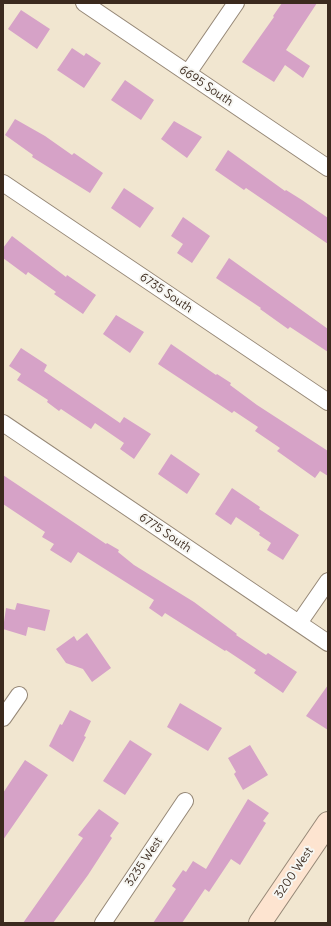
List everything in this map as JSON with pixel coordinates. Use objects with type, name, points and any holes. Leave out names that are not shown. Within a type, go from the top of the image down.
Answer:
[{"type":"street","name":"6695 South","points":[[84,3],[328,168]]},
{"type":"street","points":[[188,73],[236,3]]},
{"type":"street","name":"6735 South","points":[[3,183],[328,402]]},
{"type":"street","name":"6775 South","points":[[3,423],[328,642]]},
{"type":"street","points":[[299,623],[328,581]]},
{"type":"street","points":[[3,718],[19,695]]},
{"type":"street","name":"3235 West","points":[[103,923],[186,801]]},
{"type":"street","name":"3200 West","points":[[260,923],[328,822]]},
{"type":"building","points":[[282,3],[317,3],[286,50],[310,66],[303,78],[285,65],[274,82],[242,62],[274,17],[273,16]]},
{"type":"building","points":[[21,10],[50,29],[37,49],[8,29]]},
{"type":"building","points":[[72,48],[84,56],[86,53],[101,63],[84,88],[57,70]]},
{"type":"building","points":[[125,80],[154,100],[141,120],[111,100]]},
{"type":"building","points":[[15,119],[45,136],[72,155],[74,153],[103,173],[90,193],[32,157],[33,155],[5,135]]},
{"type":"building","points":[[174,121],[202,137],[187,158],[161,139]]},
{"type":"building","points":[[228,150],[285,191],[286,190],[302,200],[328,218],[328,244],[246,188],[244,190],[215,170]]},
{"type":"building","points":[[124,188],[154,208],[140,228],[111,208]]},
{"type":"building","points":[[183,217],[210,236],[192,263],[177,253],[183,244],[171,236]]},
{"type":"building","points":[[12,236],[66,277],[67,275],[96,295],[83,314],[54,294],[56,292],[28,272],[26,275],[3,258],[3,248]]},
{"type":"building","points":[[229,258],[328,329],[328,352],[290,327],[288,329],[260,309],[261,308],[216,278]]},
{"type":"building","points":[[116,315],[144,332],[130,353],[103,334]]},
{"type":"building","points":[[171,344],[216,375],[217,374],[231,383],[230,385],[257,405],[328,451],[328,476],[320,471],[315,478],[277,451],[280,448],[255,431],[258,427],[234,411],[232,413],[158,364]]},
{"type":"building","points":[[21,348],[47,365],[44,371],[120,423],[124,417],[151,434],[134,459],[120,449],[124,443],[95,423],[91,429],[61,409],[59,411],[47,402],[48,400],[17,380],[21,374],[9,366]]},
{"type":"building","points":[[171,454],[200,474],[187,494],[158,474]]},
{"type":"building","points":[[3,475],[106,544],[107,543],[119,550],[118,552],[134,565],[194,602],[237,634],[236,635],[266,655],[268,653],[297,672],[283,693],[254,673],[256,670],[226,650],[225,651],[165,613],[162,617],[149,608],[154,600],[78,552],[71,563],[50,550],[54,544],[42,537],[45,532],[3,504]]},
{"type":"building","points":[[232,488],[260,507],[259,509],[299,535],[283,560],[267,550],[271,543],[259,535],[260,533],[236,517],[231,525],[215,514]]},
{"type":"building","points":[[17,603],[50,610],[45,631],[28,627],[26,636],[3,629],[6,608],[15,610]]},
{"type":"building","points":[[87,633],[111,668],[92,682],[83,669],[66,663],[56,649],[74,636],[77,641]]},
{"type":"building","points":[[328,685],[328,730],[306,716]]},
{"type":"building","points":[[180,703],[222,728],[208,751],[167,727]]},
{"type":"building","points":[[70,710],[91,721],[84,736],[86,737],[73,762],[49,746],[60,724],[62,725]]},
{"type":"building","points":[[130,740],[152,754],[125,795],[103,781]]},
{"type":"building","points":[[250,745],[268,775],[243,790],[234,774],[236,772],[228,758]]},
{"type":"building","points":[[25,760],[48,775],[3,840],[3,793]]},
{"type":"building","points":[[248,799],[269,813],[263,821],[266,823],[240,865],[231,859],[209,892],[205,889],[182,923],[153,923],[176,889],[172,886],[183,870],[186,872],[193,861],[206,869]]},
{"type":"building","points":[[99,809],[119,823],[110,836],[112,838],[88,875],[53,923],[23,923],[83,838],[78,835]]}]
